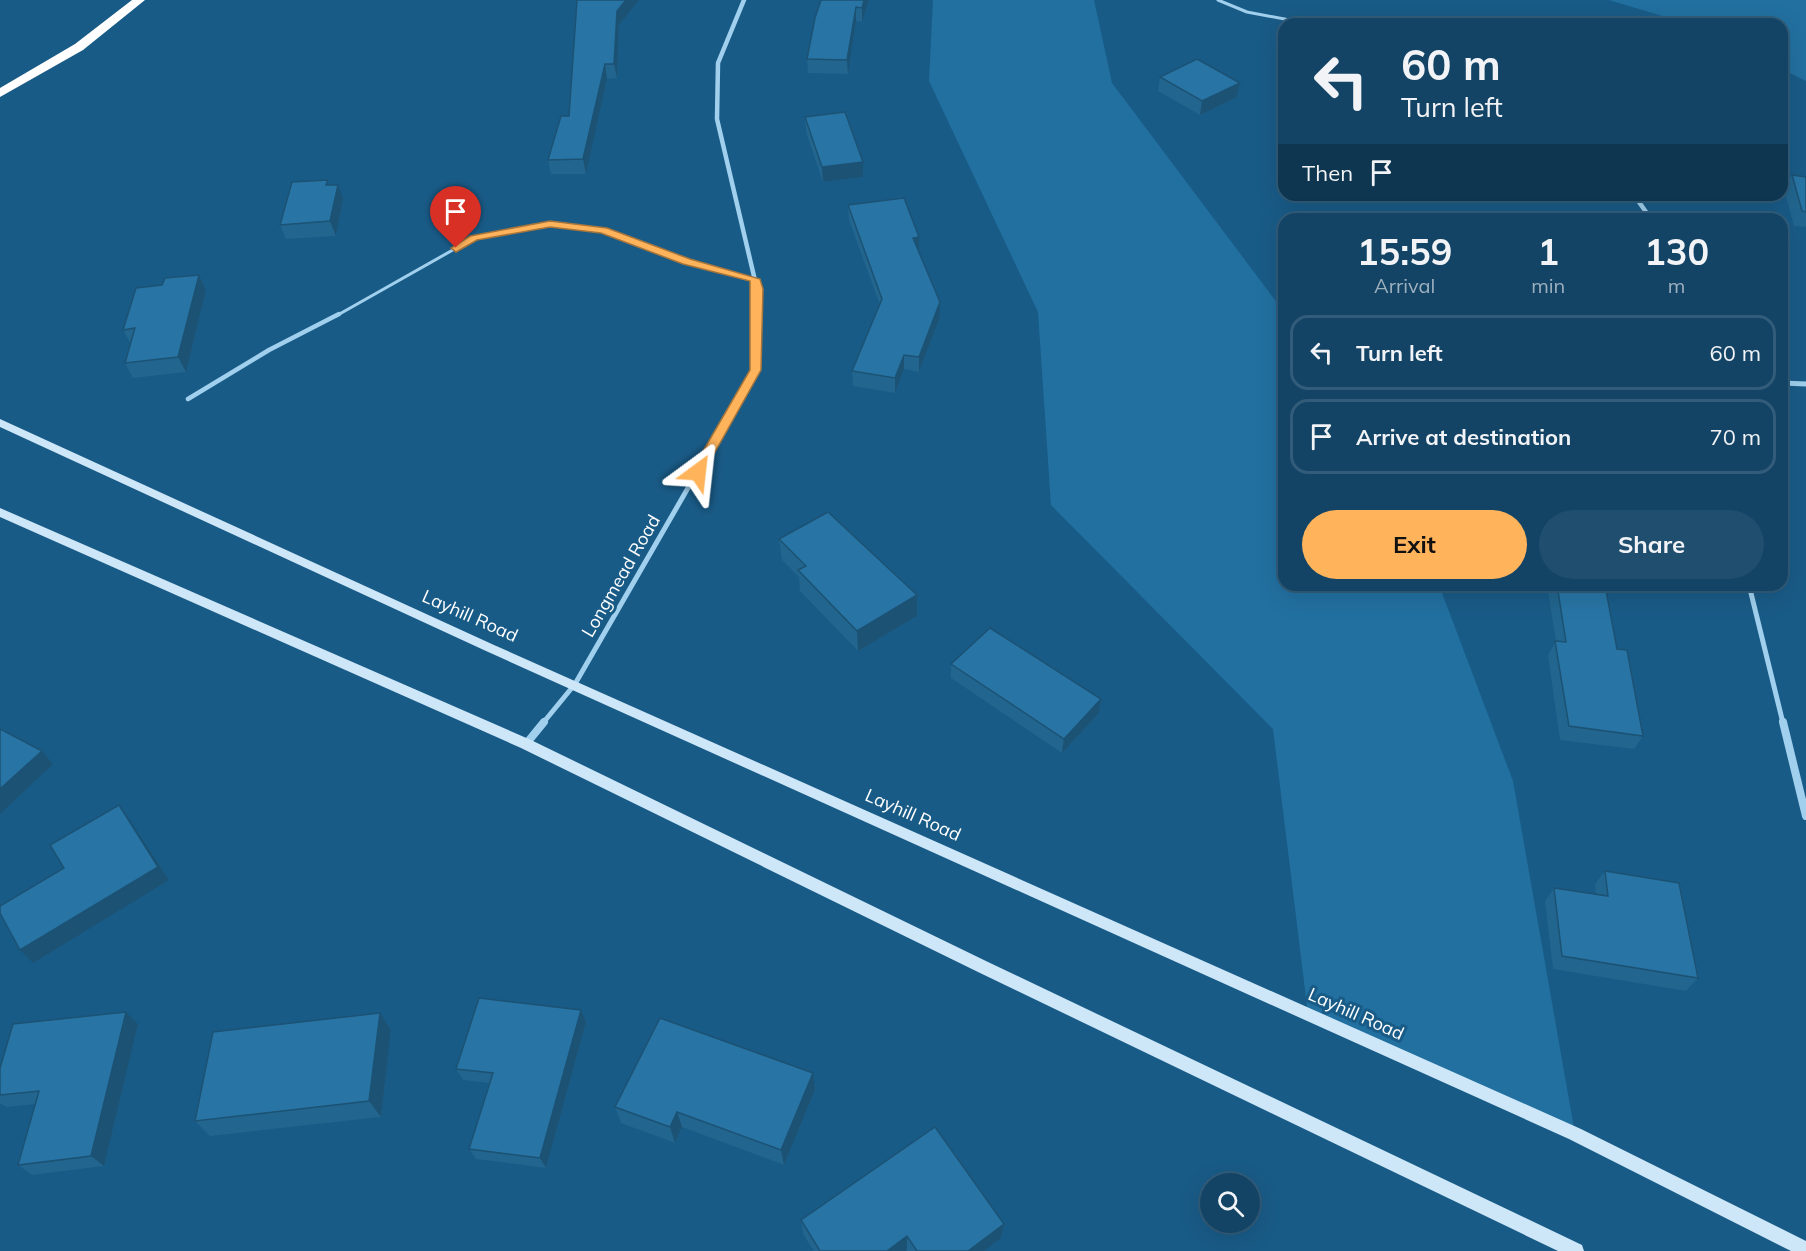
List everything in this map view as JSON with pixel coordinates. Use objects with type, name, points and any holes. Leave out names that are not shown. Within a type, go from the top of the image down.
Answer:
[{"type":"highway","points":[[0,93],[79,47],[139,0]]},
{"type":"main road","name":"Layhill Road","points":[[0,423],[1575,1134],[1806,1250]]},
{"type":"main road","points":[[0,512],[526,744],[983,968],[1576,1251]]},
{"type":"street","name":"Longmead Road","points":[[526,744],[575,684],[756,370],[757,289],[717,119],[718,63],[744,0]]},
{"type":"street","points":[[1788,383],[1806,384]]},
{"type":"street","points":[[1750,591],[1806,816]]},
{"type":"lane","points":[[1218,0],[1247,12],[1279,18]]},
{"type":"lane","points":[[188,399],[269,350],[384,291],[474,238],[550,224],[603,230],[686,262],[755,279]]},
{"type":"shaded area","points":[[933,0],[1094,0],[1112,83],[1278,304],[1278,591],[1441,591],[1513,781],[1575,1134],[1308,1014],[1273,729],[1051,505],[1038,312],[929,81]]},
{"type":"shaded area","points":[[1609,0],[1806,0],[1806,81],[1788,72],[1788,18],[1669,18]]},
{"type":"building","points":[[577,0],[626,0],[617,11],[614,64],[605,64],[583,159],[548,160],[561,116],[569,116]]},
{"type":"building","points":[[821,0],[864,0],[862,8],[856,7],[847,60],[807,59]]},
{"type":"building","points":[[1197,59],[1240,83],[1202,101],[1160,77]]},
{"type":"building","points":[[845,112],[863,162],[822,167],[805,117]]},
{"type":"building","points":[[1792,175],[1806,177],[1806,212],[1802,211]]},
{"type":"building","points":[[328,180],[326,185],[338,185],[330,221],[280,225],[292,182]]},
{"type":"building","points":[[904,198],[919,237],[913,238],[940,302],[919,357],[904,355],[895,378],[852,371],[882,299],[848,205]]},
{"type":"building","points":[[199,275],[178,357],[125,363],[135,328],[123,330],[136,288],[162,285],[165,278]]},
{"type":"building","points":[[828,512],[917,595],[857,631],[798,570],[806,566],[779,539]]},
{"type":"building","points":[[1558,591],[1606,591],[1617,649],[1627,650],[1643,736],[1569,726],[1555,641],[1566,642]]},
{"type":"building","points":[[990,628],[1101,699],[1064,739],[951,664]]},
{"type":"building","points":[[0,729],[42,751],[0,789]]},
{"type":"building","points":[[119,805],[158,867],[20,950],[0,913],[0,906],[64,868],[50,845]]},
{"type":"building","points":[[1605,871],[1679,883],[1698,978],[1562,956],[1554,888],[1608,896]]},
{"type":"building","points":[[479,998],[581,1010],[540,1158],[469,1149],[493,1073],[456,1069]]},
{"type":"building","points":[[126,1012],[91,1156],[18,1165],[39,1091],[0,1095],[0,1068],[13,1024]]},
{"type":"building","points":[[380,1013],[369,1101],[195,1121],[213,1032]]},
{"type":"building","points":[[660,1018],[813,1073],[781,1150],[677,1112],[670,1127],[615,1107]]},
{"type":"building","points":[[935,1127],[1004,1224],[968,1251],[917,1251],[907,1236],[887,1251],[820,1251],[801,1220]]},
{"type":"route","points":[[456,248],[474,238],[550,224],[603,230],[686,262],[755,279],[757,289],[756,370],[698,472]]}]
